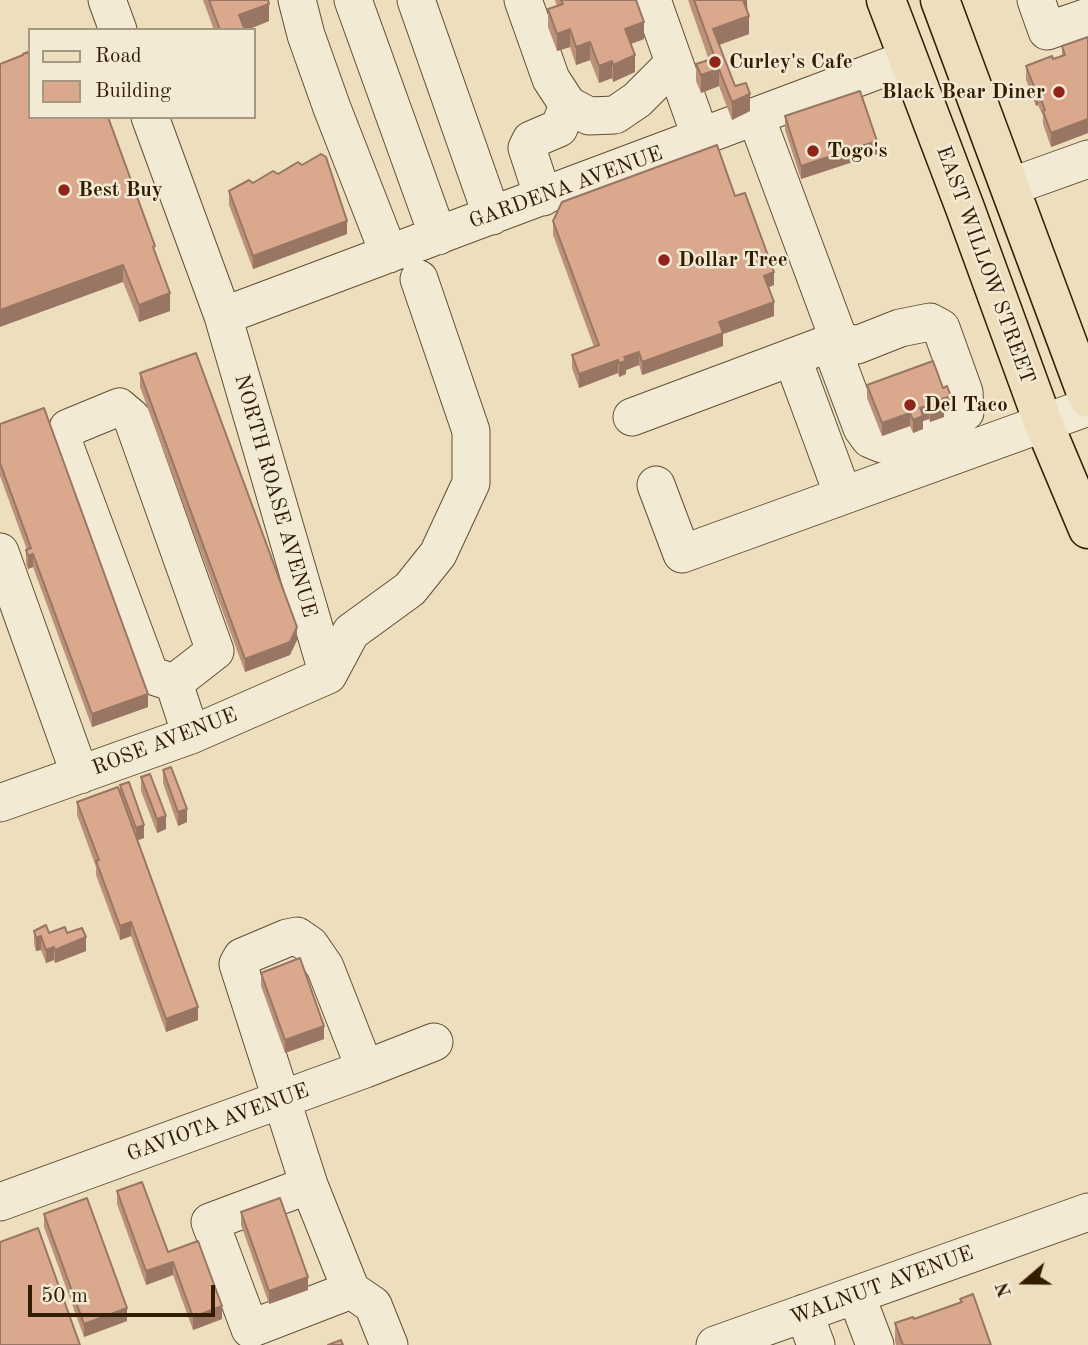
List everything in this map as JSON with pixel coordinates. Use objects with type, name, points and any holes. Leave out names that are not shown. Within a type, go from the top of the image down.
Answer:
[{"type":"main road","name":"EAST WILLOW STREET","points":[[886,0],[1043,422],[1088,529]]},
{"type":"main road","points":[[940,0],[1088,398]]},
{"type":"street","points":[[107,0],[117,28]]},
{"type":"street","points":[[297,0],[306,35],[332,108],[389,254]]},
{"type":"street","points":[[353,0],[438,236]]},
{"type":"street","points":[[416,0],[492,216]]},
{"type":"street","points":[[523,0],[551,79],[568,105],[589,116],[615,114],[637,100],[674,63]]},
{"type":"street","points":[[652,0],[701,138]]},
{"type":"street","points":[[1036,0],[1047,31],[1088,17]]},
{"type":"street","name":"GARDENA AVENUE","points":[[223,316],[908,59]]},
{"type":"street","points":[[543,197],[527,148],[531,140],[559,128],[568,105]]},
{"type":"street","points":[[632,417],[834,341],[857,345],[900,328],[930,322],[941,328],[964,392],[965,412],[956,419],[882,444],[870,439],[862,428],[834,341],[756,117]]},
{"type":"street","name":"NORTH ROASE AVENUE","points":[[151,119],[223,316],[328,675]]},
{"type":"street","points":[[1010,187],[1088,159]]},
{"type":"street","points":[[328,675],[351,632],[411,589],[438,554],[471,483],[471,431],[419,279]]},
{"type":"street","points":[[792,357],[842,495]]},
{"type":"street","points":[[119,407],[132,418],[215,651],[174,683],[150,675],[64,444],[68,428],[119,407]]},
{"type":"street","points":[[656,485],[682,554],[1088,407]]},
{"type":"street","points":[[0,552],[80,775]]},
{"type":"street","name":"ROSE AVENUE","points":[[0,803],[191,735],[328,675]]},
{"type":"street","points":[[174,683],[191,735]]},
{"type":"street","points":[[365,1069],[325,967],[310,945],[297,936],[242,957],[238,964],[309,1185],[351,1290],[373,1305],[389,1345]]},
{"type":"street","name":"GAVIOTA AVENUE","points":[[0,1202],[434,1042]]},
{"type":"street","points":[[309,1185],[210,1222],[250,1329],[351,1290]]},
{"type":"street","name":"WALNUT AVENUE","points":[[715,1345],[810,1329],[856,1294],[1086,1220]]},
{"type":"street","points":[[856,1294],[876,1345]]},
{"type":"building","points":[[209,0],[268,0],[269,4],[239,15],[244,28],[219,28]]},
{"type":"building","points":[[561,0],[636,0],[644,22],[625,29],[635,55],[613,65],[612,61],[599,66],[590,42],[576,47],[570,29],[557,34],[548,9],[563,4]]},
{"type":"building","points":[[694,0],[743,0],[749,16],[713,29],[735,86],[746,83],[750,94],[732,102],[719,69],[701,75],[696,64],[715,58]]},
{"type":"building","name":"Black Bear Diner","points":[[1088,37],[1088,119],[1051,133],[1043,111],[1045,110],[1026,66],[1052,56],[1053,59],[1065,55],[1062,46]]},
{"type":"building","name":"Best Buy","points":[[28,52],[28,119],[109,119],[170,293],[139,305],[123,265],[0,310],[0,64]]},
{"type":"building","points":[[860,91],[877,141],[801,166],[785,116]]},
{"type":"building","name":"Dollar Tree","points":[[717,145],[735,196],[745,193],[774,272],[764,276],[774,302],[719,322],[723,333],[642,362],[639,352],[624,357],[626,361],[619,363],[618,360],[579,374],[572,355],[599,345],[553,221],[562,202]]},
{"type":"building","points":[[321,154],[326,157],[347,221],[253,256],[229,191],[249,180],[253,183],[273,171],[278,174],[298,162],[302,165]]},
{"type":"building","points":[[196,353],[297,627],[290,642],[245,659],[140,373]]},
{"type":"building","name":"Del Taco","points":[[933,361],[943,388],[947,386],[951,396],[942,399],[944,404],[930,409],[929,405],[920,408],[923,416],[913,420],[910,413],[882,423],[867,385]]},
{"type":"building","points":[[44,408],[148,694],[92,714],[33,554],[28,556],[26,550],[31,548],[0,463],[0,424]]},
{"type":"building","points":[[171,767],[187,809],[178,812],[163,770]]},
{"type":"building","points":[[150,774],[166,816],[157,819],[141,777]]},
{"type":"building","points":[[129,782],[144,825],[136,828],[120,785]]},
{"type":"building","points":[[118,787],[198,1007],[166,1019],[131,922],[120,926],[77,802]]},
{"type":"building","points":[[46,925],[49,933],[65,927],[67,933],[82,928],[86,937],[55,950],[54,947],[46,950],[41,936],[36,938],[34,931]]},
{"type":"building","points":[[300,958],[324,1026],[285,1040],[261,973]]},
{"type":"building","points":[[142,1182],[168,1252],[198,1241],[222,1306],[193,1317],[173,1262],[146,1271],[117,1191]]},
{"type":"building","points":[[87,1198],[127,1308],[84,1324],[44,1214]]},
{"type":"building","points":[[280,1198],[308,1277],[269,1291],[241,1212]]},
{"type":"building","points":[[38,1228],[80,1345],[0,1345],[0,1242]]},
{"type":"building","points":[[973,1294],[991,1345],[903,1345],[895,1323],[962,1302],[960,1299]]},
{"type":"building","points":[[341,1340],[343,1345],[328,1345]]},
{"type":"place","name":"Curley's Cafe","points":[[715,62]]},
{"type":"place","name":"Black Bear Diner","points":[[1059,92]]},
{"type":"place","name":"Togo's","points":[[813,151]]},
{"type":"place","name":"Best Buy","points":[[64,190]]},
{"type":"place","name":"Dollar Tree","points":[[664,260]]},
{"type":"place","name":"Del Taco","points":[[910,405]]}]
